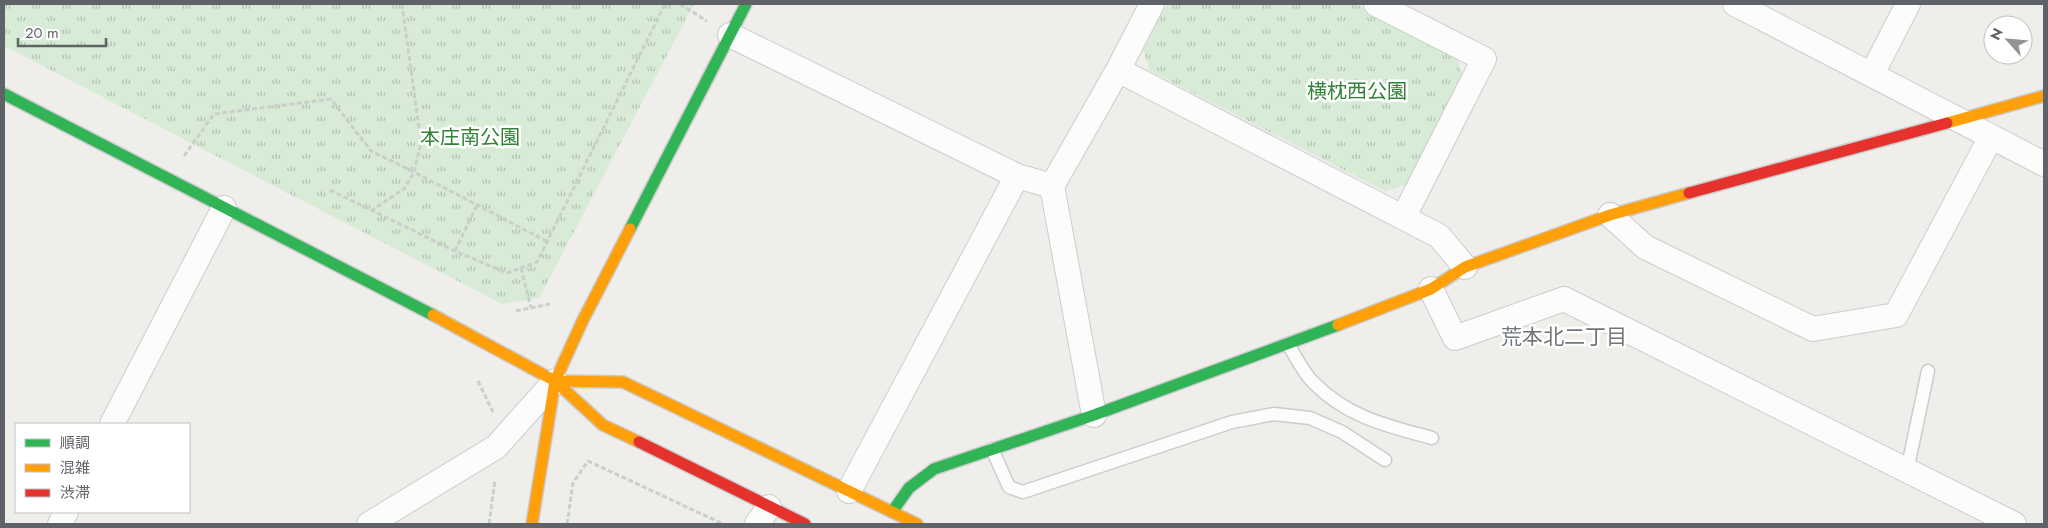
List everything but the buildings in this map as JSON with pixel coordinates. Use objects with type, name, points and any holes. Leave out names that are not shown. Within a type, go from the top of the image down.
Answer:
[{"type":"street","points":[[532,524],[555,381],[582,322],[746,4]]},
{"type":"street","points":[[1094,415],[1052,186],[1118,70],[1152,4]]},
{"type":"street","points":[[1376,4],[1484,59],[1404,216]]},
{"type":"street","points":[[1735,4],[2044,164]]},
{"type":"street","points":[[1872,74],[1908,4]]},
{"type":"street","points":[[730,35],[1017,176],[1052,186]]},
{"type":"street","points":[[1118,70],[1404,216],[1439,236],[1465,267]]},
{"type":"street","points":[[4,94],[496,348],[555,381],[603,424],[763,516],[805,524]]},
{"type":"street","points":[[892,512],[909,488],[934,468],[1094,415],[1288,344],[1431,289],[1465,267],[1610,215],[2044,96]]},
{"type":"street","points":[[1610,215],[1645,247],[1813,329],[1896,315],[1991,137]]},
{"type":"street","points":[[849,491],[1017,176]]},
{"type":"street","points":[[113,423],[224,208]]},
{"type":"street","points":[[1431,289],[1454,338],[1564,299],[2014,524]]},
{"type":"street","points":[[369,524],[496,446],[555,381],[624,382],[917,524]]},
{"type":"lane","points":[[1288,344],[1313,382],[1342,406],[1377,423],[1432,438]]},
{"type":"lane","points":[[1907,471],[1928,371]]},
{"type":"lane","points":[[992,449],[1009,487],[1023,492],[1232,422],[1274,414],[1310,418],[1342,432],[1385,460]]},
{"type":"path","points":[[371,210],[404,189],[414,172],[421,143],[402,4]]},
{"type":"path","points":[[330,190],[455,251],[507,273],[537,262],[665,4]]},
{"type":"path","points":[[170,179],[192,143],[214,114],[331,99],[371,151],[546,242]]},
{"type":"path","points":[[455,251],[477,205]]},
{"type":"path","points":[[521,268],[531,308]]},
{"type":"path","points":[[516,311],[550,304]]},
{"type":"path","points":[[478,381],[497,418]]},
{"type":"path","points":[[567,524],[573,483],[588,462],[723,524]]},
{"type":"path","points":[[489,524],[496,477]]},
{"type":"green space","name":"本庄南公園","points":[[4,4],[694,4],[539,298],[502,304],[4,46]]},
{"type":"green space","name":"横枕西公園","points":[[1167,4],[1356,4],[1457,55],[1464,83],[1412,183],[1385,191],[1150,71],[1143,50]]},
{"type":"traffic: fast","points":[[630,229],[746,4]]},
{"type":"traffic: fast","points":[[4,94],[433,315]]},
{"type":"traffic: fast","points":[[892,512],[909,488],[934,469],[1094,415],[1338,325]]},
{"type":"traffic: slow","points":[[1947,123],[2044,96]]},
{"type":"traffic: slow","points":[[1338,325],[1431,289],[1465,267],[1610,215],[1689,193]]},
{"type":"traffic: slow","points":[[532,524],[555,381],[582,322],[630,229]]},
{"type":"traffic: slow","points":[[433,315],[555,381],[603,425],[639,442]]},
{"type":"traffic: slow","points":[[555,381],[623,382],[917,524]]},
{"type":"traffic: jam","points":[[1689,193],[1947,123]]},
{"type":"traffic: jam","points":[[639,442],[805,524]]},
{"type":"district","name":"荒本北二丁目","points":[[1564,337]]}]
